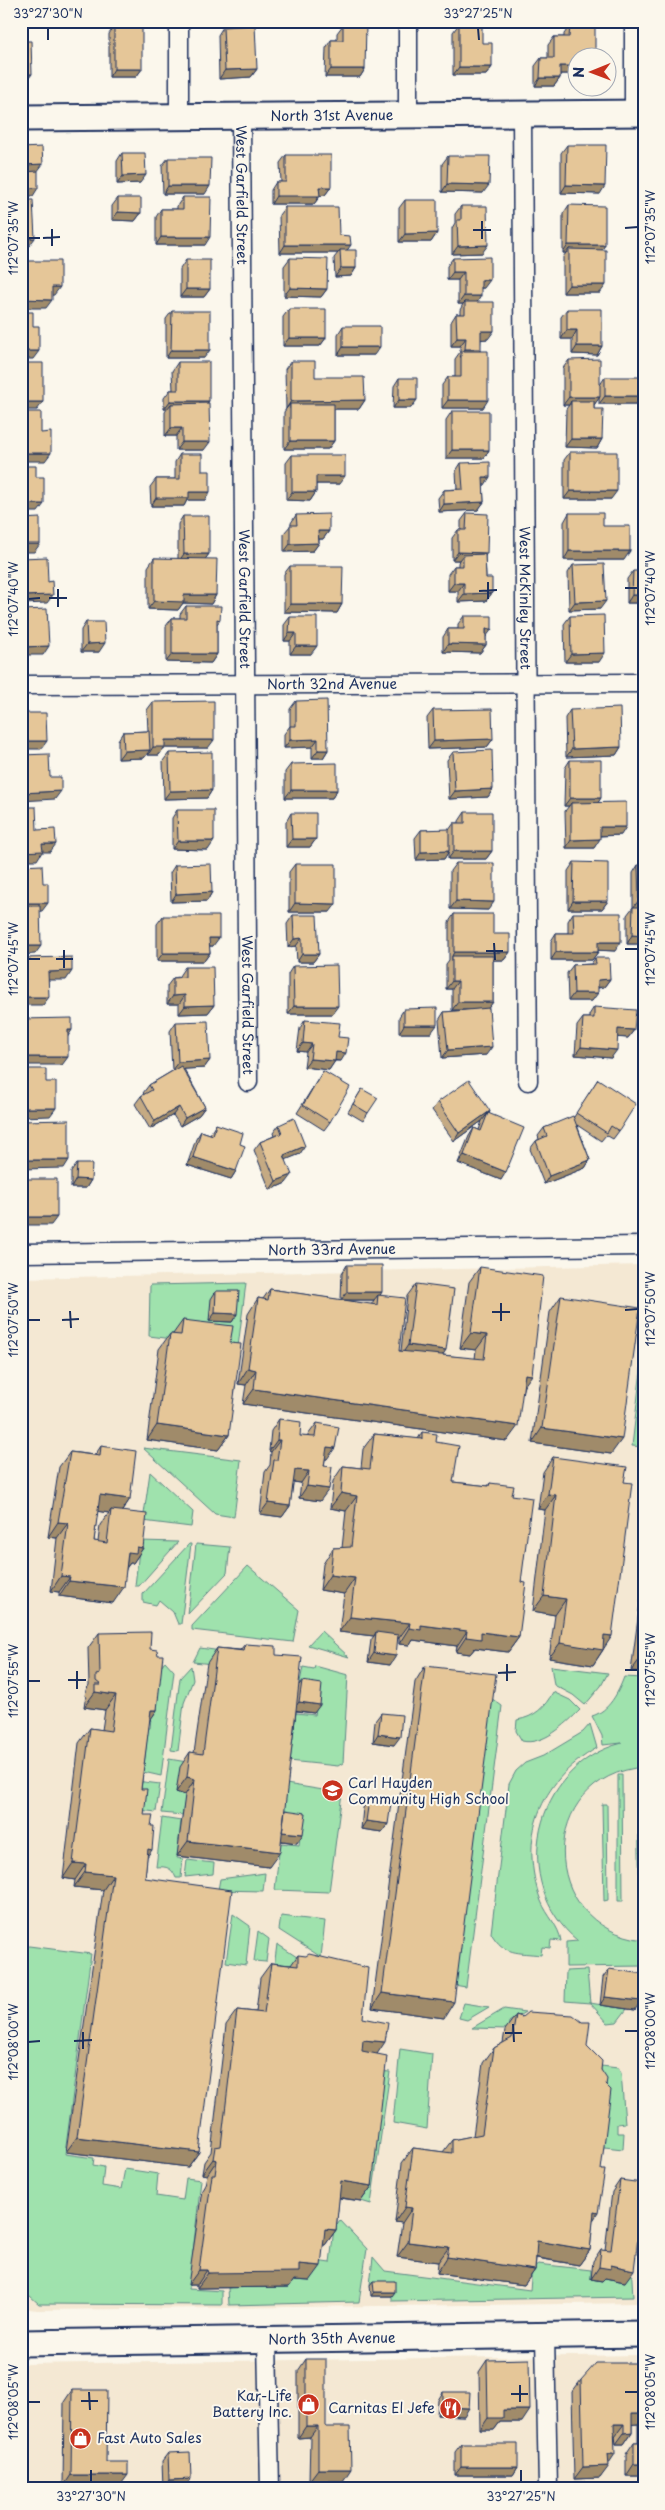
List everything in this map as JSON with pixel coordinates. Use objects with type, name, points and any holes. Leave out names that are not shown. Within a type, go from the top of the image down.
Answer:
[{"type":"main road","name":"North 31st Avenue","points":[[21,118],[639,113]]},
{"type":"main road","name":"North 35th Avenue","points":[[21,2343],[644,2334]]},
{"type":"street","points":[[179,21],[179,116]]},
{"type":"street","points":[[408,21],[408,115]]},
{"type":"street","points":[[634,21],[639,113]]},
{"type":"street","name":"West McKinley Street","points":[[522,114],[528,1081]]},
{"type":"street","name":"West Garfield Street","points":[[240,117],[248,1082]]},
{"type":"street","name":"North 32nd Avenue","points":[[21,685],[644,683]]},
{"type":"street","name":"North 33rd Avenue","points":[[21,1253],[644,1246]]},
{"type":"street","points":[[545,2336],[548,2489]]},
{"type":"street","points":[[267,2339],[270,2489]]},
{"type":"shaded area","name":"Carl Hayden Community High School","points":[[644,1265],[644,2303],[37,2310],[21,2308],[21,1278]]},
{"type":"shaded area","points":[[644,2355],[644,2486],[548,2483],[317,2489],[21,2489],[21,2365],[24,2364]]},
{"type":"green space","points":[[246,1283],[238,1347],[149,1336],[150,1285]]},
{"type":"green space","points":[[644,1344],[644,1447],[632,1446]]},
{"type":"green space","points":[[143,1448],[241,1460],[234,1517],[215,1514]]},
{"type":"green space","points":[[150,1472],[193,1512],[191,1527],[143,1521]]},
{"type":"green space","points":[[140,1541],[178,1542],[139,1586],[135,1586]]},
{"type":"green space","points":[[191,1544],[181,1624],[178,1624],[173,1612],[159,1600],[156,1605],[143,1602],[143,1594]]},
{"type":"green space","points":[[196,1544],[230,1547],[227,1573],[188,1614]]},
{"type":"green space","points":[[248,1566],[299,1610],[293,1642],[192,1630],[192,1626]]},
{"type":"green space","points":[[321,1631],[349,1657],[308,1645]]},
{"type":"green space","points":[[200,1648],[242,1654],[234,1666],[193,1662]]},
{"type":"green space","points":[[165,1661],[174,1671],[161,1776],[139,1771],[142,1729],[150,1728],[152,1707],[161,1666]]},
{"type":"green space","points":[[191,1666],[193,1680],[184,1703],[178,1751],[171,1750],[180,1678]]},
{"type":"green space","points":[[315,1666],[348,1675],[343,1763],[338,1766],[289,1761],[296,1713],[315,1715],[319,1692],[299,1687],[303,1667],[314,1669]]},
{"type":"green space","points":[[551,1666],[608,1673],[601,1686],[585,1705],[573,1695],[554,1685]]},
{"type":"green space","points":[[624,1677],[644,1678],[644,1767],[609,1776],[584,1796],[569,1822],[563,1852],[568,1882],[583,1909],[609,1929],[644,1940],[644,1966],[566,1967],[566,1942],[578,1941],[556,1917],[543,1889],[538,1859],[540,1829],[551,1801],[568,1776],[592,1756],[622,1743],[603,1745],[602,1736],[592,1716],[608,1706],[616,1695]]},
{"type":"green space","points":[[553,1692],[570,1700],[580,1710],[554,1733],[530,1742],[522,1741],[516,1731],[517,1720],[534,1714],[547,1702]]},
{"type":"green space","points":[[491,1698],[502,1706],[466,1987],[454,1985]]},
{"type":"green space","points":[[590,1724],[597,1748],[577,1761],[548,1794],[539,1813],[533,1834],[534,1878],[541,1901],[558,1931],[561,1941],[551,1940],[550,1948],[542,1947],[541,1955],[518,1953],[506,1949],[501,1946],[491,1933],[509,1784],[516,1771],[525,1763],[543,1756],[583,1732]]},
{"type":"green space","points":[[169,1759],[193,1763],[182,1815],[162,1813]]},
{"type":"green space","points":[[618,1775],[622,1775],[623,1901],[618,1901]]},
{"type":"green space","points":[[136,1781],[160,1784],[156,1812],[140,1810]]},
{"type":"green space","points":[[638,1783],[644,1783],[644,1922],[640,1922]]},
{"type":"green space","points":[[286,1784],[342,1793],[329,1892],[275,1890],[280,1843],[299,1845],[302,1821],[282,1818]]},
{"type":"green space","points":[[602,1804],[607,1804],[608,1900],[604,1901]]},
{"type":"green space","points":[[162,1818],[181,1821],[177,1858],[183,1859],[181,1878],[176,1878],[169,1868],[156,1867]]},
{"type":"green space","points":[[187,1860],[214,1863],[213,1874],[185,1877]]},
{"type":"green space","points":[[265,1873],[263,1891],[218,1890],[220,1879]]},
{"type":"green space","points":[[233,1914],[250,1926],[246,1965],[226,1962]]},
{"type":"green space","points":[[281,1916],[325,1921],[321,1957],[279,1930]]},
{"type":"green space","points":[[258,1931],[269,1939],[266,1962],[254,1961]]},
{"type":"green space","points":[[277,1944],[300,1959],[298,1969],[274,1968]]},
{"type":"green space","points":[[29,1946],[91,1954],[65,2154],[94,2158],[93,2165],[104,2167],[102,2186],[121,2189],[125,2169],[158,2174],[156,2196],[183,2200],[186,2178],[201,2180],[189,2289],[222,2291],[222,2305],[39,2304],[21,2288],[21,1948]]},
{"type":"green space","points":[[587,1970],[590,2003],[565,2001],[566,1971]]},
{"type":"green space","points":[[464,2003],[489,2007],[467,2020],[459,2018]]},
{"type":"green space","points":[[590,2003],[627,2009],[617,2022],[608,2023]]},
{"type":"green space","points":[[504,2009],[525,2012],[509,2022],[508,2029],[472,2028]]},
{"type":"green space","points":[[400,2049],[432,2054],[427,2129],[393,2123]]},
{"type":"green space","points":[[601,2066],[618,2068],[621,2073],[625,2123],[617,2124],[617,2133],[624,2133],[623,2149],[595,2146]]},
{"type":"green space","points":[[376,2071],[390,2072],[371,2204],[361,2201]]},
{"type":"green space","points":[[340,2220],[367,2249],[359,2302],[229,2305],[228,2288],[289,2279],[316,2261],[330,2263],[334,2228]]},
{"type":"green space","points":[[630,2244],[633,2297],[392,2301],[392,2285],[370,2285],[373,2257],[385,2271],[530,2290],[532,2268],[538,2264],[591,2270],[591,2279]]},
{"type":"building","points":[[459,24],[482,24],[482,43],[492,43],[492,67],[459,67]]},
{"type":"building","points":[[142,25],[142,69],[114,69],[114,26]]},
{"type":"building","points":[[255,25],[257,69],[225,70],[223,27]]},
{"type":"building","points":[[343,25],[366,25],[365,69],[331,69],[331,40],[343,40]]},
{"type":"building","points":[[21,26],[23,41],[31,41],[32,74],[21,74]]},
{"type":"building","points":[[570,26],[595,26],[595,48],[568,48],[568,66],[560,66],[560,78],[540,78],[541,58],[554,58],[554,37],[569,37]]},
{"type":"building","points":[[567,145],[606,145],[605,186],[566,185]]},
{"type":"building","points":[[42,147],[43,164],[24,165],[25,172],[38,171],[38,188],[21,188],[21,148]]},
{"type":"building","points":[[122,153],[145,153],[146,175],[123,176]]},
{"type":"building","points":[[286,155],[331,155],[331,187],[319,187],[320,196],[276,196],[276,182],[286,182]]},
{"type":"building","points":[[448,156],[490,156],[489,185],[447,184]]},
{"type":"building","points":[[168,158],[211,158],[210,186],[168,186]]},
{"type":"building","points":[[183,197],[211,197],[210,237],[161,237],[161,209],[183,209]]},
{"type":"building","points":[[118,198],[141,198],[141,213],[118,212]]},
{"type":"building","points":[[21,200],[33,200],[35,238],[21,238]]},
{"type":"building","points":[[405,200],[437,200],[437,233],[405,234]]},
{"type":"building","points":[[569,205],[605,206],[605,245],[568,245]]},
{"type":"building","points":[[461,206],[487,206],[488,245],[458,246],[457,220],[461,220]]},
{"type":"building","points":[[285,207],[338,207],[339,235],[350,236],[351,245],[285,245]]},
{"type":"building","points":[[569,249],[606,250],[606,285],[569,285]]},
{"type":"building","points":[[340,250],[356,250],[356,268],[341,268]]},
{"type":"building","points":[[490,257],[490,280],[481,280],[481,296],[464,296],[464,272],[453,272],[453,258]]},
{"type":"building","points":[[290,258],[328,259],[327,289],[290,288]]},
{"type":"building","points":[[186,260],[210,260],[210,289],[186,289]]},
{"type":"building","points":[[21,261],[60,261],[60,287],[52,287],[52,300],[21,299]]},
{"type":"building","points":[[465,302],[494,302],[494,331],[481,331],[481,349],[465,349],[466,338],[457,338],[456,314],[465,314]]},
{"type":"building","points":[[289,309],[326,309],[326,338],[289,338]]},
{"type":"building","points":[[567,309],[602,309],[602,346],[577,346],[577,330],[567,330]]},
{"type":"building","points":[[172,311],[210,311],[210,350],[171,350]]},
{"type":"building","points":[[21,312],[33,312],[33,326],[39,326],[39,351],[21,351]]},
{"type":"building","points":[[343,326],[380,326],[380,347],[343,347]]},
{"type":"building","points":[[461,351],[488,351],[488,400],[448,400],[448,377],[461,377]]},
{"type":"building","points":[[600,359],[600,397],[569,397],[569,360]]},
{"type":"building","points":[[291,361],[315,361],[315,377],[364,377],[365,400],[291,401]]},
{"type":"building","points":[[178,362],[209,362],[209,401],[170,401],[170,390],[178,390]]},
{"type":"building","points":[[21,363],[43,363],[43,402],[21,402]]},
{"type":"building","points":[[605,377],[642,377],[642,396],[605,396]]},
{"type":"building","points":[[399,378],[417,378],[417,400],[399,400]]},
{"type":"building","points":[[571,401],[594,401],[594,409],[603,409],[602,439],[571,439]]},
{"type":"building","points":[[209,403],[210,442],[182,442],[182,428],[171,428],[171,404]]},
{"type":"building","points":[[290,404],[334,404],[334,441],[290,441]]},
{"type":"building","points":[[452,411],[489,411],[489,450],[452,450]]},
{"type":"building","points":[[21,412],[41,412],[41,433],[51,432],[51,453],[21,453]]},
{"type":"building","points":[[570,452],[617,452],[617,491],[570,491]]},
{"type":"building","points":[[180,454],[202,454],[202,471],[210,471],[210,492],[189,492],[189,498],[156,498],[156,479],[180,479]]},
{"type":"building","points":[[292,455],[345,455],[345,476],[316,476],[316,492],[292,492]]},
{"type":"building","points":[[490,462],[490,477],[483,477],[484,502],[444,504],[444,490],[463,489],[461,463]]},
{"type":"building","points":[[21,466],[36,466],[36,477],[44,477],[44,504],[21,504]]},
{"type":"building","points":[[467,513],[488,514],[487,553],[458,552],[458,530],[466,530]]},
{"type":"building","points":[[569,513],[603,513],[603,526],[630,526],[630,551],[569,551]]},
{"type":"building","points":[[329,514],[329,531],[318,531],[319,543],[290,544],[290,525],[297,525],[296,515]]},
{"type":"building","points":[[183,516],[209,516],[209,554],[184,554]]},
{"type":"building","points":[[40,518],[40,544],[21,544],[21,519]]},
{"type":"building","points":[[485,554],[486,578],[492,578],[492,593],[464,594],[464,583],[454,583],[454,566],[463,566],[463,555]]},
{"type":"building","points":[[47,557],[48,582],[52,581],[53,595],[21,596],[21,558]]},
{"type":"building","points":[[154,558],[217,559],[216,595],[184,595],[184,602],[154,601]]},
{"type":"building","points":[[604,564],[606,601],[575,602],[573,565]]},
{"type":"building","points":[[290,566],[343,566],[342,604],[290,604]]},
{"type":"building","points":[[633,571],[644,571],[644,595],[632,595]]},
{"type":"building","points":[[186,606],[221,606],[220,620],[217,619],[217,654],[172,654],[172,618],[186,618]]},
{"type":"building","points":[[47,609],[49,646],[21,647],[21,610]]},
{"type":"building","points":[[604,615],[605,653],[571,654],[570,616]]},
{"type":"building","points":[[464,616],[492,616],[492,629],[486,629],[486,645],[448,644],[448,629],[464,629]]},
{"type":"building","points":[[290,617],[317,617],[317,646],[296,646],[296,633],[289,633]]},
{"type":"building","points":[[86,622],[104,622],[105,643],[87,644]]},
{"type":"building","points":[[327,700],[328,750],[318,750],[318,739],[290,740],[290,726],[296,726],[296,701]]},
{"type":"building","points":[[214,701],[214,740],[165,740],[165,747],[153,747],[153,702]]},
{"type":"building","points":[[620,708],[621,747],[572,749],[570,710]]},
{"type":"building","points":[[492,709],[493,739],[434,741],[433,710]]},
{"type":"building","points":[[21,713],[46,713],[47,741],[21,741]]},
{"type":"building","points":[[149,731],[150,750],[124,751],[123,732]]},
{"type":"building","points":[[492,750],[493,789],[455,791],[453,752]]},
{"type":"building","points":[[212,752],[212,790],[170,791],[169,753]]},
{"type":"building","points":[[49,754],[50,777],[61,777],[61,791],[21,793],[21,755]]},
{"type":"building","points":[[570,760],[601,760],[601,798],[570,798]]},
{"type":"building","points":[[337,763],[337,790],[291,790],[291,764]]},
{"type":"building","points":[[626,802],[626,827],[600,827],[600,839],[571,840],[571,803]]},
{"type":"building","points":[[21,807],[36,807],[37,830],[55,829],[56,844],[42,844],[43,851],[21,852]]},
{"type":"building","points":[[177,810],[214,810],[214,841],[178,841]]},
{"type":"building","points":[[465,812],[492,812],[492,851],[454,851],[454,823],[465,823]]},
{"type":"building","points":[[291,813],[316,813],[316,839],[292,839]]},
{"type":"building","points":[[449,829],[449,851],[421,852],[421,830]]},
{"type":"building","points":[[574,862],[608,863],[608,901],[573,901]]},
{"type":"building","points":[[456,863],[494,863],[494,902],[456,901]]},
{"type":"building","points":[[211,864],[212,892],[176,894],[175,865]]},
{"type":"building","points":[[295,864],[336,864],[336,904],[295,903]]},
{"type":"building","points":[[42,865],[43,883],[48,883],[48,903],[21,903],[21,866]]},
{"type":"building","points":[[638,865],[644,865],[644,900],[639,900]]},
{"type":"building","points":[[21,906],[40,906],[41,946],[21,946]]},
{"type":"building","points":[[633,907],[644,907],[644,936],[632,935]]},
{"type":"building","points":[[573,913],[621,913],[621,942],[598,942],[598,952],[556,952],[556,933],[574,933]]},
{"type":"building","points":[[454,914],[493,914],[493,934],[510,934],[510,952],[454,952]]},
{"type":"building","points":[[293,915],[317,915],[319,954],[302,954],[302,938],[294,939]]},
{"type":"building","points":[[163,916],[219,916],[219,938],[209,938],[210,953],[163,953]]},
{"type":"building","points":[[452,956],[493,956],[493,1002],[458,1002],[458,981],[452,981]]},
{"type":"building","points":[[72,957],[72,971],[48,972],[49,997],[21,997],[21,958]]},
{"type":"building","points":[[595,958],[609,958],[610,979],[598,980],[598,993],[574,993],[573,965],[596,964]]},
{"type":"building","points":[[337,965],[338,1006],[294,1006],[293,966]]},
{"type":"building","points":[[185,967],[213,967],[214,1005],[185,1006],[185,995],[173,996],[173,978],[185,977]]},
{"type":"building","points":[[594,1007],[636,1010],[634,1030],[618,1029],[617,1050],[581,1047],[583,1018],[594,1018]]},
{"type":"building","points":[[437,1008],[437,1025],[404,1025],[404,1009]]},
{"type":"building","points":[[489,1008],[492,1047],[448,1050],[444,1012]]},
{"type":"building","points":[[72,1018],[72,1030],[68,1030],[68,1057],[21,1057],[21,1019]]},
{"type":"building","points":[[305,1020],[340,1023],[338,1037],[348,1038],[346,1053],[336,1052],[335,1061],[310,1059],[312,1044],[303,1043]]},
{"type":"building","points":[[208,1021],[210,1060],[178,1062],[176,1022]]},
{"type":"building","points":[[181,1066],[205,1107],[185,1118],[179,1107],[155,1121],[141,1096],[152,1090],[149,1085]]},
{"type":"building","points":[[21,1069],[46,1069],[46,1082],[56,1082],[56,1108],[21,1108]]},
{"type":"building","points":[[323,1071],[350,1087],[330,1122],[303,1105]]},
{"type":"building","points":[[598,1079],[636,1104],[619,1131],[611,1126],[607,1133],[576,1113]]},
{"type":"building","points":[[469,1080],[490,1111],[459,1133],[438,1102]]},
{"type":"building","points":[[362,1089],[378,1098],[368,1113],[353,1104]]},
{"type":"building","points":[[488,1113],[524,1128],[506,1172],[464,1155],[474,1128],[481,1131]]},
{"type":"building","points":[[573,1116],[590,1160],[549,1176],[536,1141],[547,1136],[544,1128]]},
{"type":"building","points":[[294,1118],[305,1146],[284,1155],[292,1175],[276,1181],[260,1142],[282,1133],[279,1125]]},
{"type":"building","points":[[69,1120],[69,1160],[21,1160],[21,1121]]},
{"type":"building","points":[[216,1124],[243,1133],[240,1144],[245,1146],[236,1171],[193,1157],[201,1131],[213,1135]]},
{"type":"building","points":[[77,1164],[92,1164],[91,1180],[76,1179]]},
{"type":"building","points":[[21,1179],[57,1179],[57,1217],[21,1217]]},
{"type":"building","points":[[347,1265],[382,1265],[382,1292],[347,1292]]},
{"type":"building","points":[[480,1267],[543,1276],[532,1375],[525,1374],[518,1426],[254,1389],[256,1370],[248,1368],[258,1298],[268,1300],[270,1289],[377,1305],[378,1295],[405,1298],[399,1351],[484,1359],[487,1335],[471,1333]]},
{"type":"building","points":[[416,1284],[454,1289],[446,1350],[408,1345]]},
{"type":"building","points":[[216,1291],[239,1291],[237,1314],[215,1313]]},
{"type":"building","points":[[561,1296],[640,1308],[622,1439],[542,1428]]},
{"type":"building","points":[[183,1320],[233,1326],[230,1343],[241,1344],[229,1435],[157,1425],[170,1334],[181,1335]]},
{"type":"building","points":[[279,1419],[301,1422],[300,1436],[315,1437],[317,1423],[339,1427],[335,1448],[327,1447],[324,1466],[332,1467],[329,1489],[307,1486],[309,1471],[295,1470],[290,1506],[268,1503],[274,1460],[277,1460],[280,1440],[277,1440]]},
{"type":"building","points":[[422,1432],[437,1434],[436,1442],[459,1446],[453,1482],[489,1486],[490,1483],[514,1486],[512,1495],[532,1498],[521,1582],[526,1583],[519,1637],[481,1632],[481,1639],[466,1637],[467,1631],[421,1625],[421,1630],[409,1628],[410,1623],[350,1617],[355,1578],[330,1575],[333,1548],[351,1547],[357,1496],[341,1493],[343,1466],[370,1469],[374,1434],[422,1439]]},
{"type":"building","points":[[101,1446],[136,1451],[130,1499],[100,1495],[94,1541],[107,1543],[111,1510],[147,1514],[143,1548],[137,1547],[136,1553],[128,1552],[124,1587],[69,1581],[70,1577],[61,1576],[68,1523],[58,1522],[70,1452],[100,1456]]},
{"type":"building","points":[[553,1457],[627,1467],[624,1482],[632,1483],[612,1636],[604,1635],[603,1650],[560,1643],[566,1599],[544,1596],[556,1495],[548,1494]]},
{"type":"building","points":[[644,1627],[644,1659],[640,1659]]},
{"type":"building","points":[[151,1632],[150,1649],[157,1650],[158,1655],[163,1655],[157,1710],[151,1710],[141,1789],[147,1789],[144,1815],[153,1815],[151,1826],[154,1826],[152,1850],[148,1849],[145,1878],[232,1890],[199,2152],[77,2137],[113,1875],[85,1872],[86,1864],[73,1863],[90,1728],[111,1731],[116,1695],[95,1692],[95,1685],[101,1685],[96,1681],[96,1675],[100,1674],[99,1633]]},
{"type":"building","points":[[376,1632],[398,1635],[396,1656],[374,1653]]},
{"type":"building","points":[[245,1644],[276,1646],[276,1655],[302,1657],[280,1852],[188,1841],[195,1779],[187,1777],[190,1752],[203,1754],[217,1648],[244,1651]]},
{"type":"building","points":[[425,1666],[496,1674],[454,2002],[382,1993]]},
{"type":"building","points":[[302,1681],[322,1684],[320,1705],[299,1702]]},
{"type":"building","points":[[381,1713],[402,1715],[400,1737],[378,1734]]},
{"type":"building","points":[[369,1800],[391,1803],[388,1824],[366,1821]]},
{"type":"building","points":[[285,1810],[306,1813],[303,1834],[282,1832]]},
{"type":"building","points":[[309,1954],[368,1968],[363,2018],[388,2023],[385,2042],[363,2040],[362,2051],[387,2056],[372,2186],[341,2181],[336,2230],[325,2229],[321,2266],[299,2264],[299,2272],[208,2273],[207,2270],[199,2270],[212,2175],[215,2175],[217,2160],[213,2159],[215,2147],[221,2146],[237,2010],[264,2013],[271,1963],[298,1966],[298,1955],[306,1956]]},
{"type":"building","points":[[609,1969],[644,1974],[641,2001],[605,1997]]},
{"type":"building","points":[[528,2012],[573,2015],[582,2022],[590,2022],[587,2046],[602,2061],[601,2070],[607,2079],[606,2085],[611,2090],[601,2170],[605,2170],[598,2213],[594,2212],[590,2250],[537,2241],[535,2270],[447,2257],[449,2247],[408,2242],[412,2208],[405,2207],[413,2148],[452,2153],[452,2140],[482,2134],[494,2048],[512,2038],[516,2015],[522,2017]]},
{"type":"building","points":[[620,2180],[642,2183],[641,2190],[644,2189],[634,2270],[611,2265],[611,2269],[599,2267],[601,2249],[611,2250]]},
{"type":"building","points":[[373,2281],[395,2281],[395,2292],[374,2292]]},
{"type":"building","points":[[306,2359],[326,2359],[326,2427],[350,2427],[351,2469],[318,2469],[318,2426],[306,2426]]},
{"type":"building","points":[[529,2359],[530,2410],[503,2410],[503,2418],[488,2418],[487,2360]]},
{"type":"building","points":[[596,2363],[644,2363],[644,2413],[632,2413],[632,2432],[624,2433],[624,2424],[614,2424],[615,2454],[608,2454],[609,2466],[583,2467],[581,2380]]},
{"type":"building","name":"Fast Auto Sales","points":[[72,2390],[107,2390],[106,2462],[128,2462],[128,2475],[71,2475]]},
{"type":"building","points":[[443,2392],[470,2392],[469,2408],[443,2407]]},
{"type":"building","points":[[634,2442],[644,2442],[644,2464],[634,2464]]},
{"type":"building","points":[[461,2444],[518,2444],[518,2467],[461,2467]]},
{"type":"building","points":[[190,2452],[191,2479],[169,2480],[168,2453]]},
{"type":"building","points":[[491,2485],[519,2485],[519,2489],[491,2489]]},
{"type":"place","name":"Carl Hayden Community High School","points":[[332,1791]]},
{"type":"place","name":"Kar-Life Battery Inc.","points":[[308,2404]]},
{"type":"place","name":"Carnitas El Jefe","points":[[451,2408]]},
{"type":"place","name":"Fast Auto Sales","points":[[81,2438]]}]
